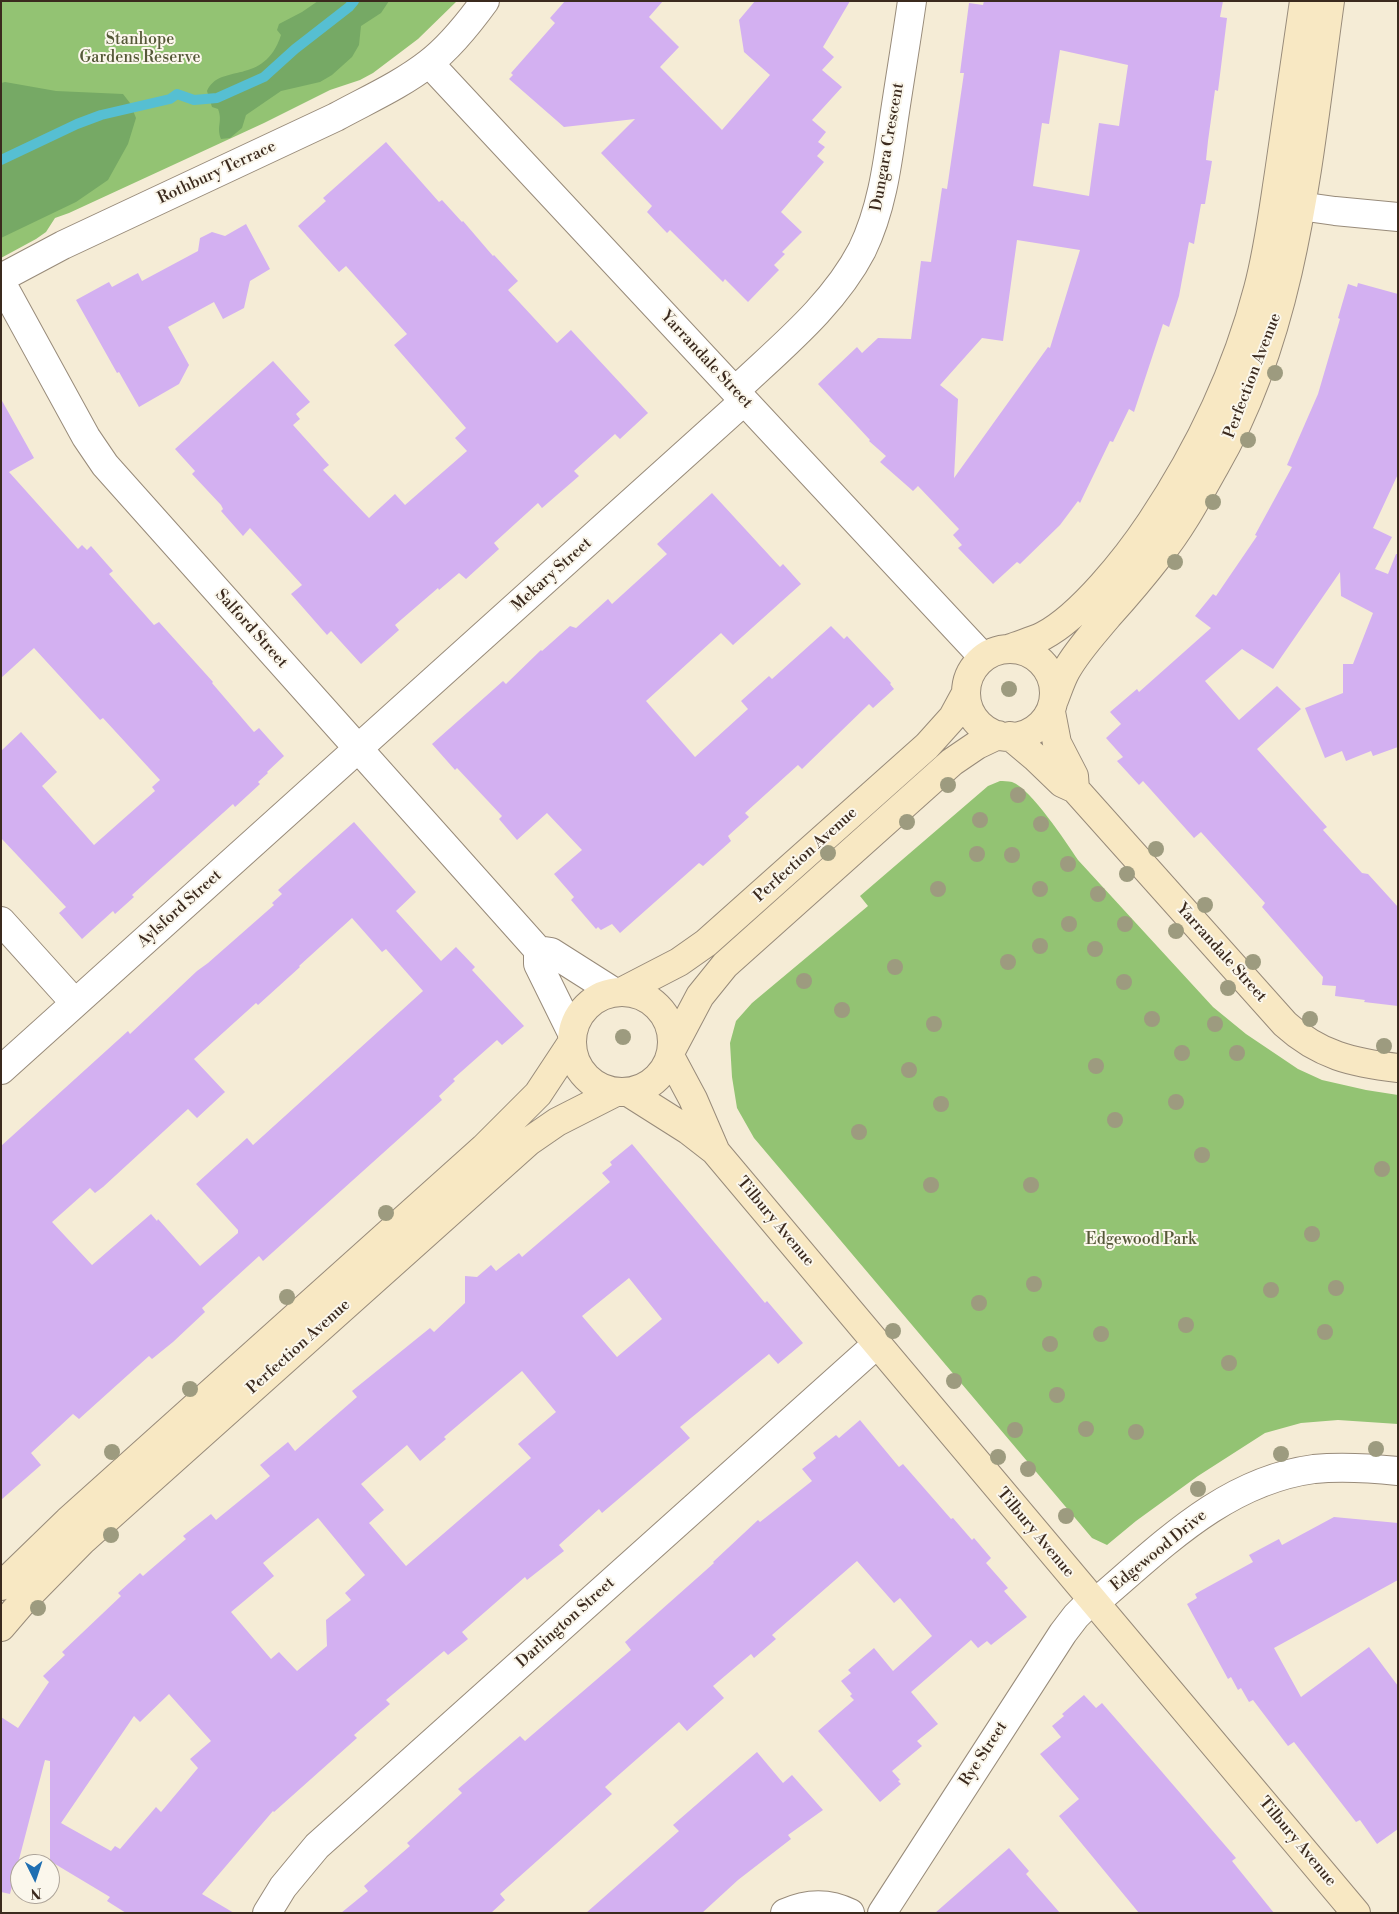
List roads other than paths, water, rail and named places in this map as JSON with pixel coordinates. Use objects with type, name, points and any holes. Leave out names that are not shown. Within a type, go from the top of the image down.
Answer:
[{"type":"main road","name":"Perfection Avenue","points":[[1011,648],[1043,636],[1065,622],[1097,591],[1139,540],[1179,477],[1211,418],[1247,328],[1259,288],[1274,203],[1304,1]]},
{"type":"main road","name":"Perfection Avenue","points":[[1052,706],[1066,672],[1082,646],[1138,581],[1182,524],[1217,464],[1236,426],[1254,382],[1280,304],[1301,207],[1330,1]]},
{"type":"main road","points":[[1011,648],[1023,650],[1035,656],[1044,664],[1051,675],[1054,687],[1052,706],[1044,722],[1034,730],[1022,735],[1004,736],[988,730],[972,714],[966,693],[967,682],[971,672],[983,658],[992,652],[1011,648]]},
{"type":"main road","name":"Perfection Avenue","points":[[619,991],[678,962],[706,944],[927,746],[953,717],[966,693]]},
{"type":"main road","name":"Yarrandale Street","points":[[1052,706],[1057,743],[1074,776],[1075,789]]},
{"type":"main road","name":"Perfection Avenue","points":[[671,1052],[700,996],[725,965],[952,762],[977,745],[1004,736]]},
{"type":"main road","name":"Yarrandale Street","points":[[1004,736],[1035,757],[1062,783],[1075,789],[1285,1024],[1300,1038],[1314,1047],[1344,1059],[1398,1068]]},
{"type":"main road","points":[[619,991],[640,994],[654,1003],[665,1015],[671,1030],[671,1052],[664,1070],[654,1081],[642,1088],[622,1092],[602,1088],[590,1081],[580,1070],[574,1058],[572,1038],[577,1018],[587,1006],[599,997],[619,991]]},
{"type":"main road","name":"Perfection Avenue","points":[[1,1627],[8,1586],[83,1507],[484,1148],[538,1094],[572,1038]]},
{"type":"main road","name":"Tilbury Avenue","points":[[671,1052],[715,1151]]},
{"type":"main road","name":"Perfection Avenue","points":[[8,1586],[83,1540],[528,1142],[557,1122],[622,1092]]},
{"type":"main road","name":"Tilbury Avenue","points":[[622,1092],[671,1118],[715,1151],[1356,1913]]},
{"type":"street","points":[[429,63],[447,46],[485,1]]},
{"type":"street","name":"Dungara Crescent","points":[[740,396],[818,311],[842,281],[862,250],[877,214],[885,177],[912,1]]},
{"type":"street","name":"Rothbury Terrace","points":[[1,278],[63,245],[336,117],[429,63]]},
{"type":"street","name":"Yarrandale Street","points":[[429,63],[983,658]]},
{"type":"street","points":[[1274,203],[1398,217]]},
{"type":"street","name":"Salford Street","points":[[1,282],[86,436],[105,466],[538,950],[552,952],[619,991]]},
{"type":"street","name":"Mekary Street","points":[[359,749],[740,396]]},
{"type":"street","name":"Aylsford Street","points":[[1,1070],[359,749]]},
{"type":"street","points":[[1,921],[76,1003]]},
{"type":"street","points":[[538,950],[538,964],[572,1038]]},
{"type":"street","name":"Darlington Street","points":[[267,1913],[283,1887],[317,1846],[877,1344]]},
{"type":"street","name":"Edgewood Drive","points":[[1094,1602],[1187,1524],[1216,1505],[1262,1483],[1313,1470],[1344,1467],[1398,1471]]},
{"type":"street","name":"Rye Street","points":[[882,1913],[1063,1633],[1076,1616],[1094,1602]]},
{"type":"street","points":[[785,1913],[799,1907],[820,1904],[840,1908],[850,1913]]},
{"type":"waterway","points":[[1,160],[77,124],[101,115],[170,99],[177,94],[194,100],[217,98],[264,77],[354,1]]},
{"type":"park label","name":"Stanhope Gardens Reserve","points":[[140,49]]},
{"type":"park label","name":"Edgewood Park","points":[[1141,1240]]}]
